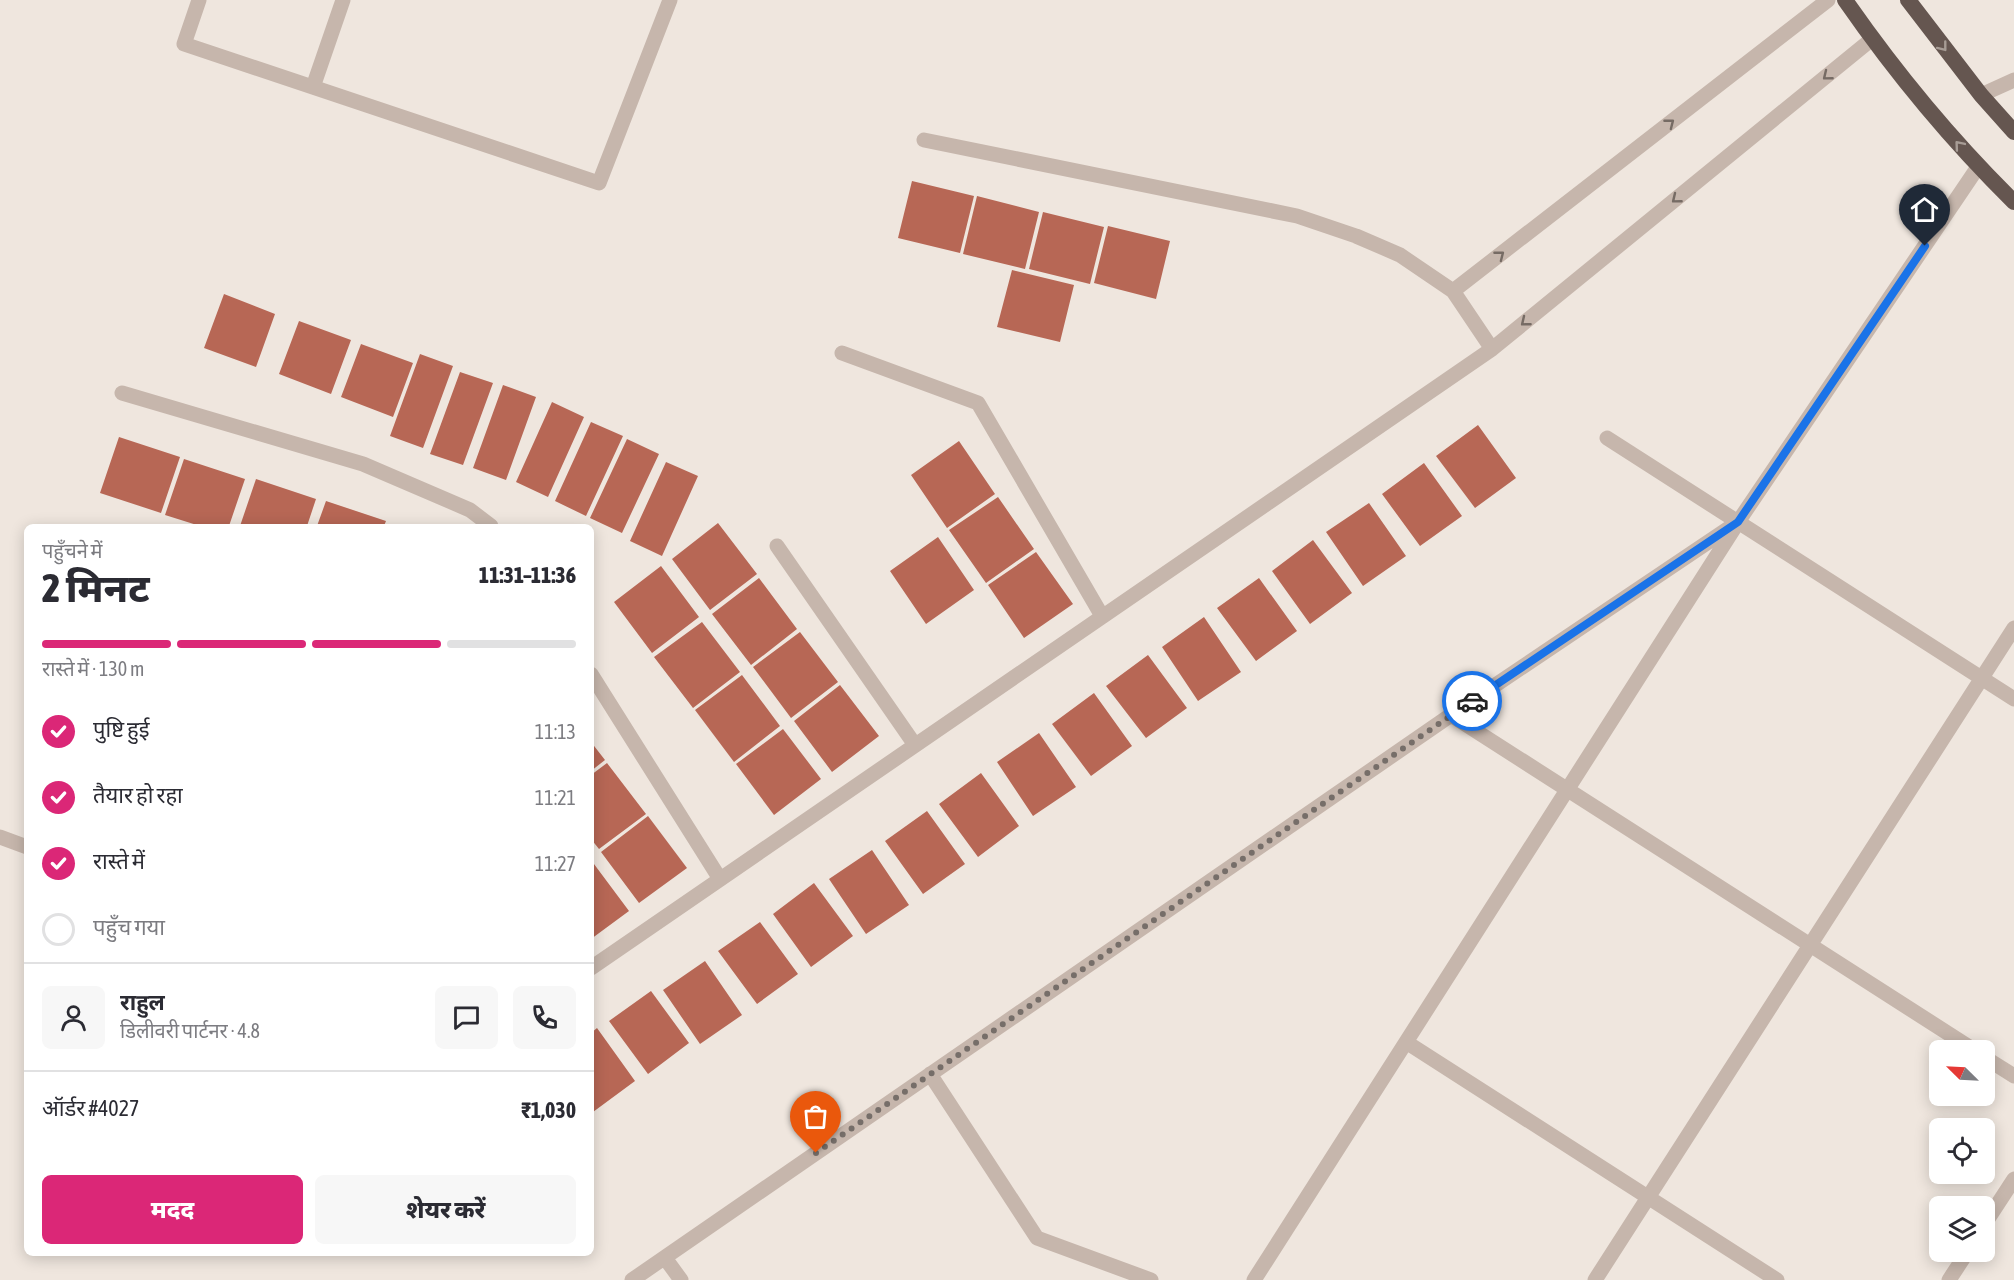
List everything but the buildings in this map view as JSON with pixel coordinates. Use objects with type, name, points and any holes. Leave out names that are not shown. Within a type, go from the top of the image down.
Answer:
[{"type":"highway","points":[[1845,0],[1872,39],[1978,167],[2014,202]]},
{"type":"highway","points":[[1908,0],[1981,95],[2014,132]]},
{"type":"street","points":[[199,0],[184,44],[599,183],[670,0]]},
{"type":"street","points":[[313,87],[343,0]]},
{"type":"street","points":[[1454,291],[1828,0]]},
{"type":"street","points":[[594,966],[1492,349],[1872,39]]},
{"type":"street","points":[[1981,95],[2014,80]]},
{"type":"street","points":[[924,140],[1297,216],[1356,236],[1400,255],[1454,291],[1492,349]]},
{"type":"street","points":[[1254,1280],[1738,522],[1978,167]]},
{"type":"street","points":[[842,353],[978,403],[1102,616]]},
{"type":"street","points":[[122,393],[363,465],[470,510],[488,524]]},
{"type":"street","points":[[1607,438],[2014,699]]},
{"type":"street","points":[[632,1280],[1452,715],[1738,522]]},
{"type":"street","points":[[777,546],[915,745]]},
{"type":"street","points":[[1595,1280],[2014,628]]},
{"type":"street","points":[[594,679],[720,879]]},
{"type":"street","points":[[1452,715],[1958,1040]]},
{"type":"street","points":[[0,837],[24,846]]},
{"type":"street","points":[[1406,1042],[1777,1280]]},
{"type":"street","points":[[1995,1064],[2014,1076]]},
{"type":"street","points":[[930,1074],[1037,1238],[1151,1280]]},
{"type":"street","points":[[1995,1208],[2014,1179]]},
{"type":"street","points":[[665,1258],[681,1280]]},
{"type":"street","points":[[1949,1280],[1961,1262]]},
{"type":"way so far","points":[[816,1153],[1472,701]]},
{"type":"route","points":[[1472,701],[1738,522],[1925,246]]}]
